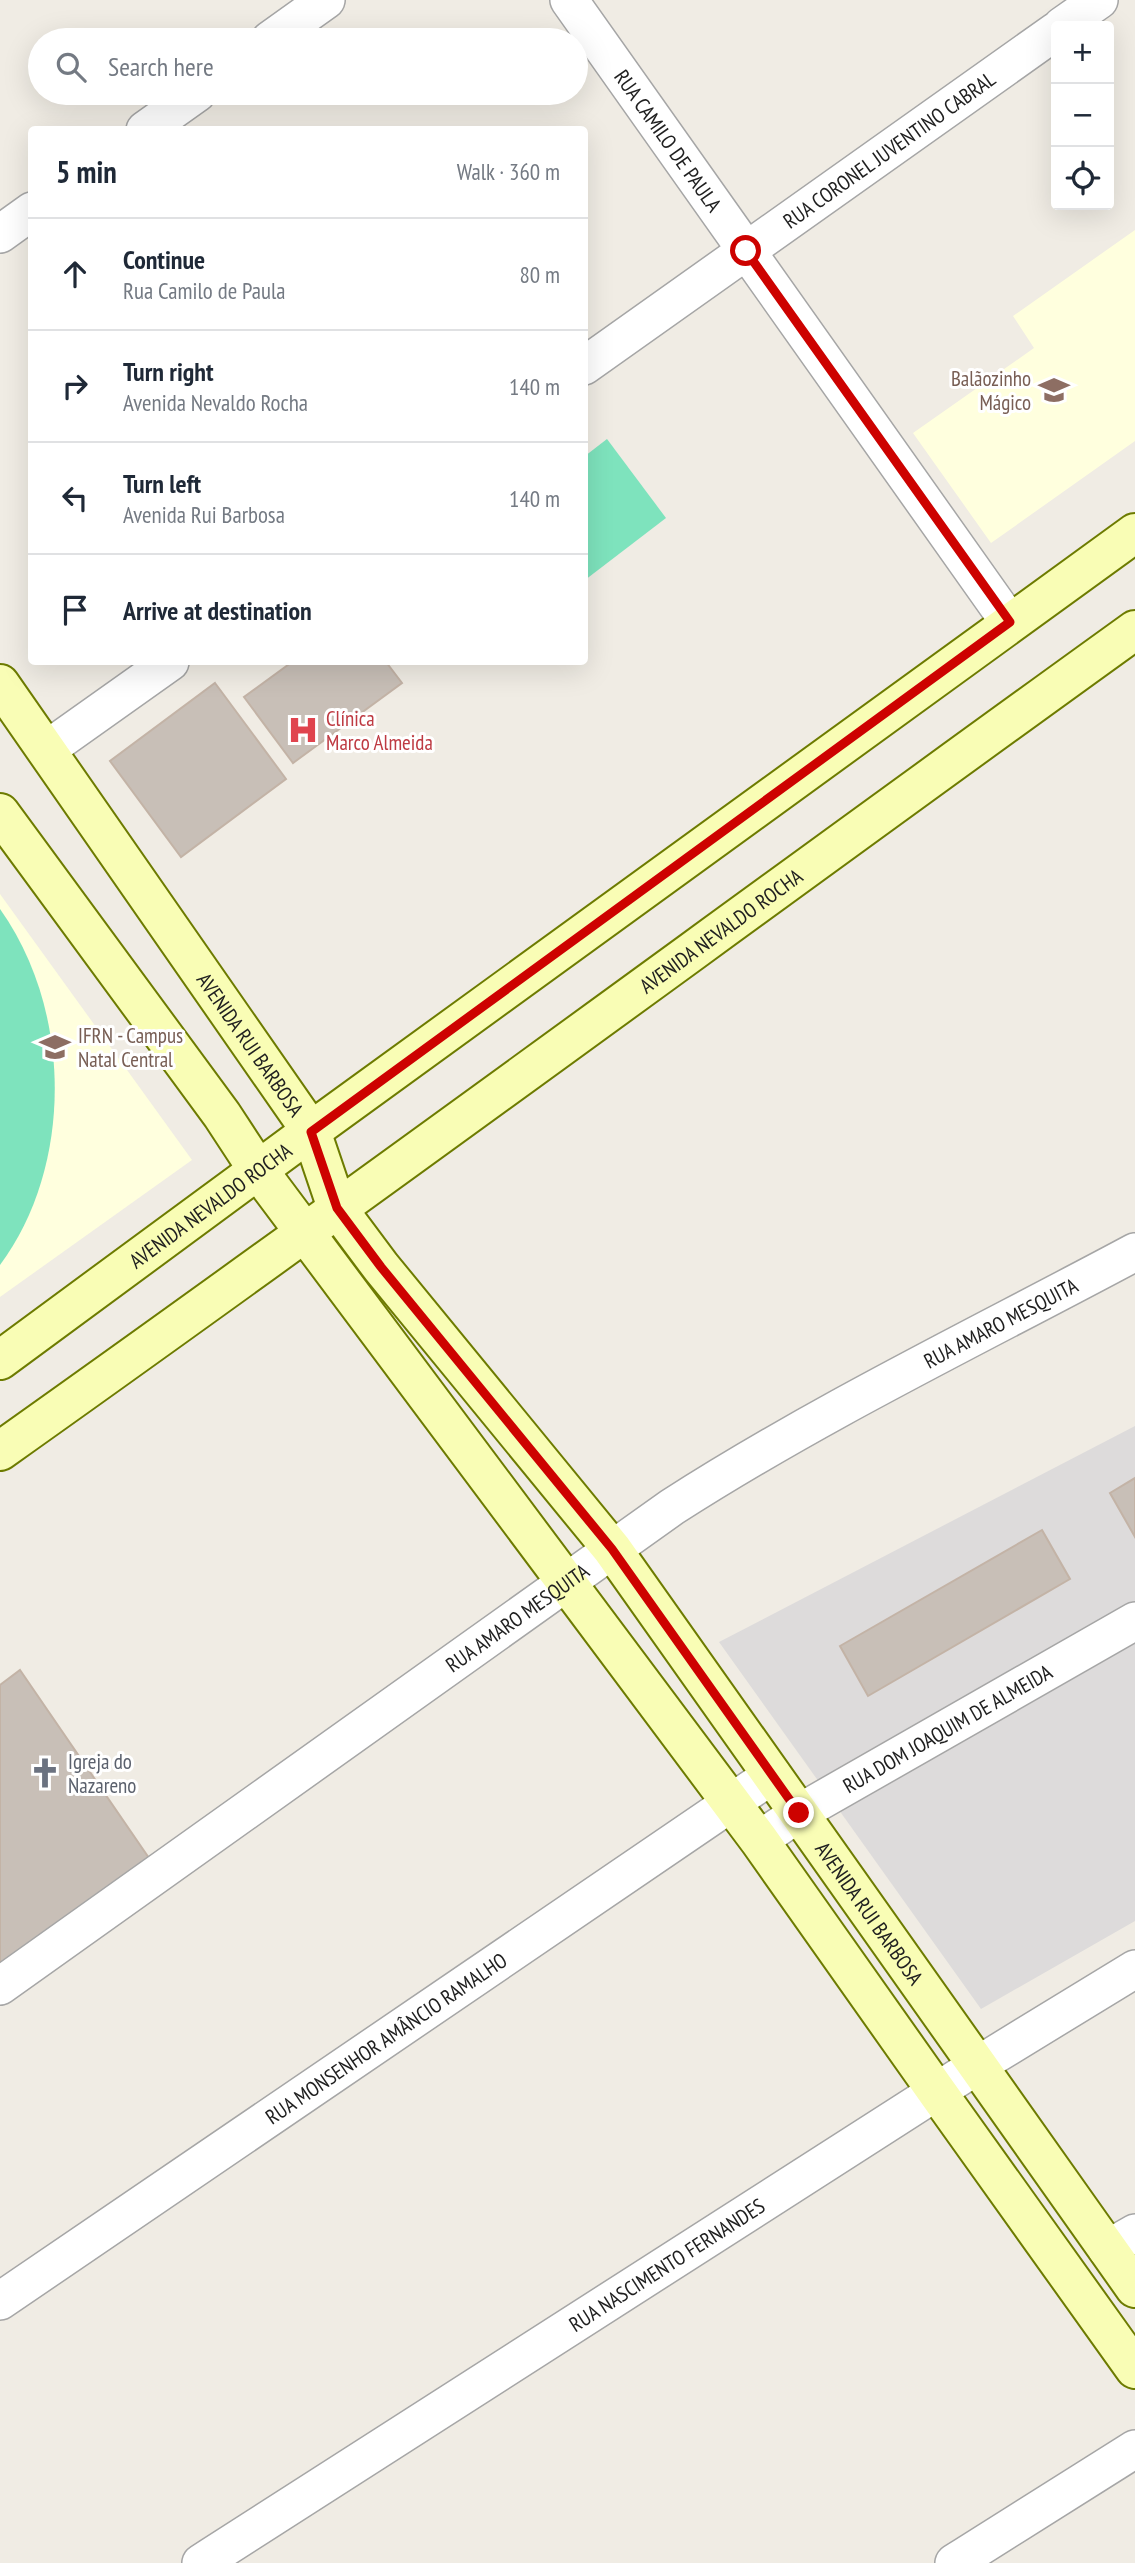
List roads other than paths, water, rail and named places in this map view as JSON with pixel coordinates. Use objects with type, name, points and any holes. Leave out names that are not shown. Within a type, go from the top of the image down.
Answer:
[{"type":"main road","name":"AVENIDA NEVALDO ROCHA","points":[[0,1360],[1135,533]]},
{"type":"main road","name":"AVENIDA NEVALDO ROCHA","points":[[0,1451],[305,1233],[1135,630]]},
{"type":"main road","name":"AVENIDA RUI BARBOSA","points":[[0,684],[311,1132],[337,1208],[381,1267],[612,1549],[978,2065],[1121,2241],[1135,2288]]},
{"type":"main road","points":[[0,813],[222,1115],[258,1170],[760,1840],[1135,2369]]},
{"type":"street","points":[[287,28],[326,0]]},
{"type":"street","name":"RUA CAMILO DE PAULA","points":[[569,0],[1010,622]]},
{"type":"street","points":[[1069,21],[1099,0]]},
{"type":"street","name":"RUA CORONEL JUVENTINO CABRAL","points":[[588,363],[1051,35]]},
{"type":"street","points":[[151,126],[180,105]]},
{"type":"street","points":[[0,234],[28,214]]},
{"type":"street","points":[[46,750],[166,665]]},
{"type":"street","name":"RUA AMARO MESQUITA","points":[[0,1986],[612,1549],[736,1466],[1135,1252]]},
{"type":"street","name":"RUA DOM JOAQUIM DE ALMEIDA","points":[[760,1840],[799,1813],[1135,1621]]},
{"type":"street","name":"RUA MONSENHOR AMÂNCIO RAMALHO","points":[[0,2301],[772,1775]]},
{"type":"street","name":"RUA NASCIMENTO FERNANDES","points":[[201,2563],[978,2065],[1135,1969]]},
{"type":"street","points":[[954,2563],[1135,2449]]},
{"type":"place","name":"Balãozinho Mágico","points":[[1054,390]]},
{"type":"place","name":"Clínica Marco Almeida","points":[[303,730]]},
{"type":"place","name":"IFRN - Campus Natal Central","points":[[55,1047]]},
{"type":"place","name":"Igreja do Nazareno","points":[[45,1773]]}]
